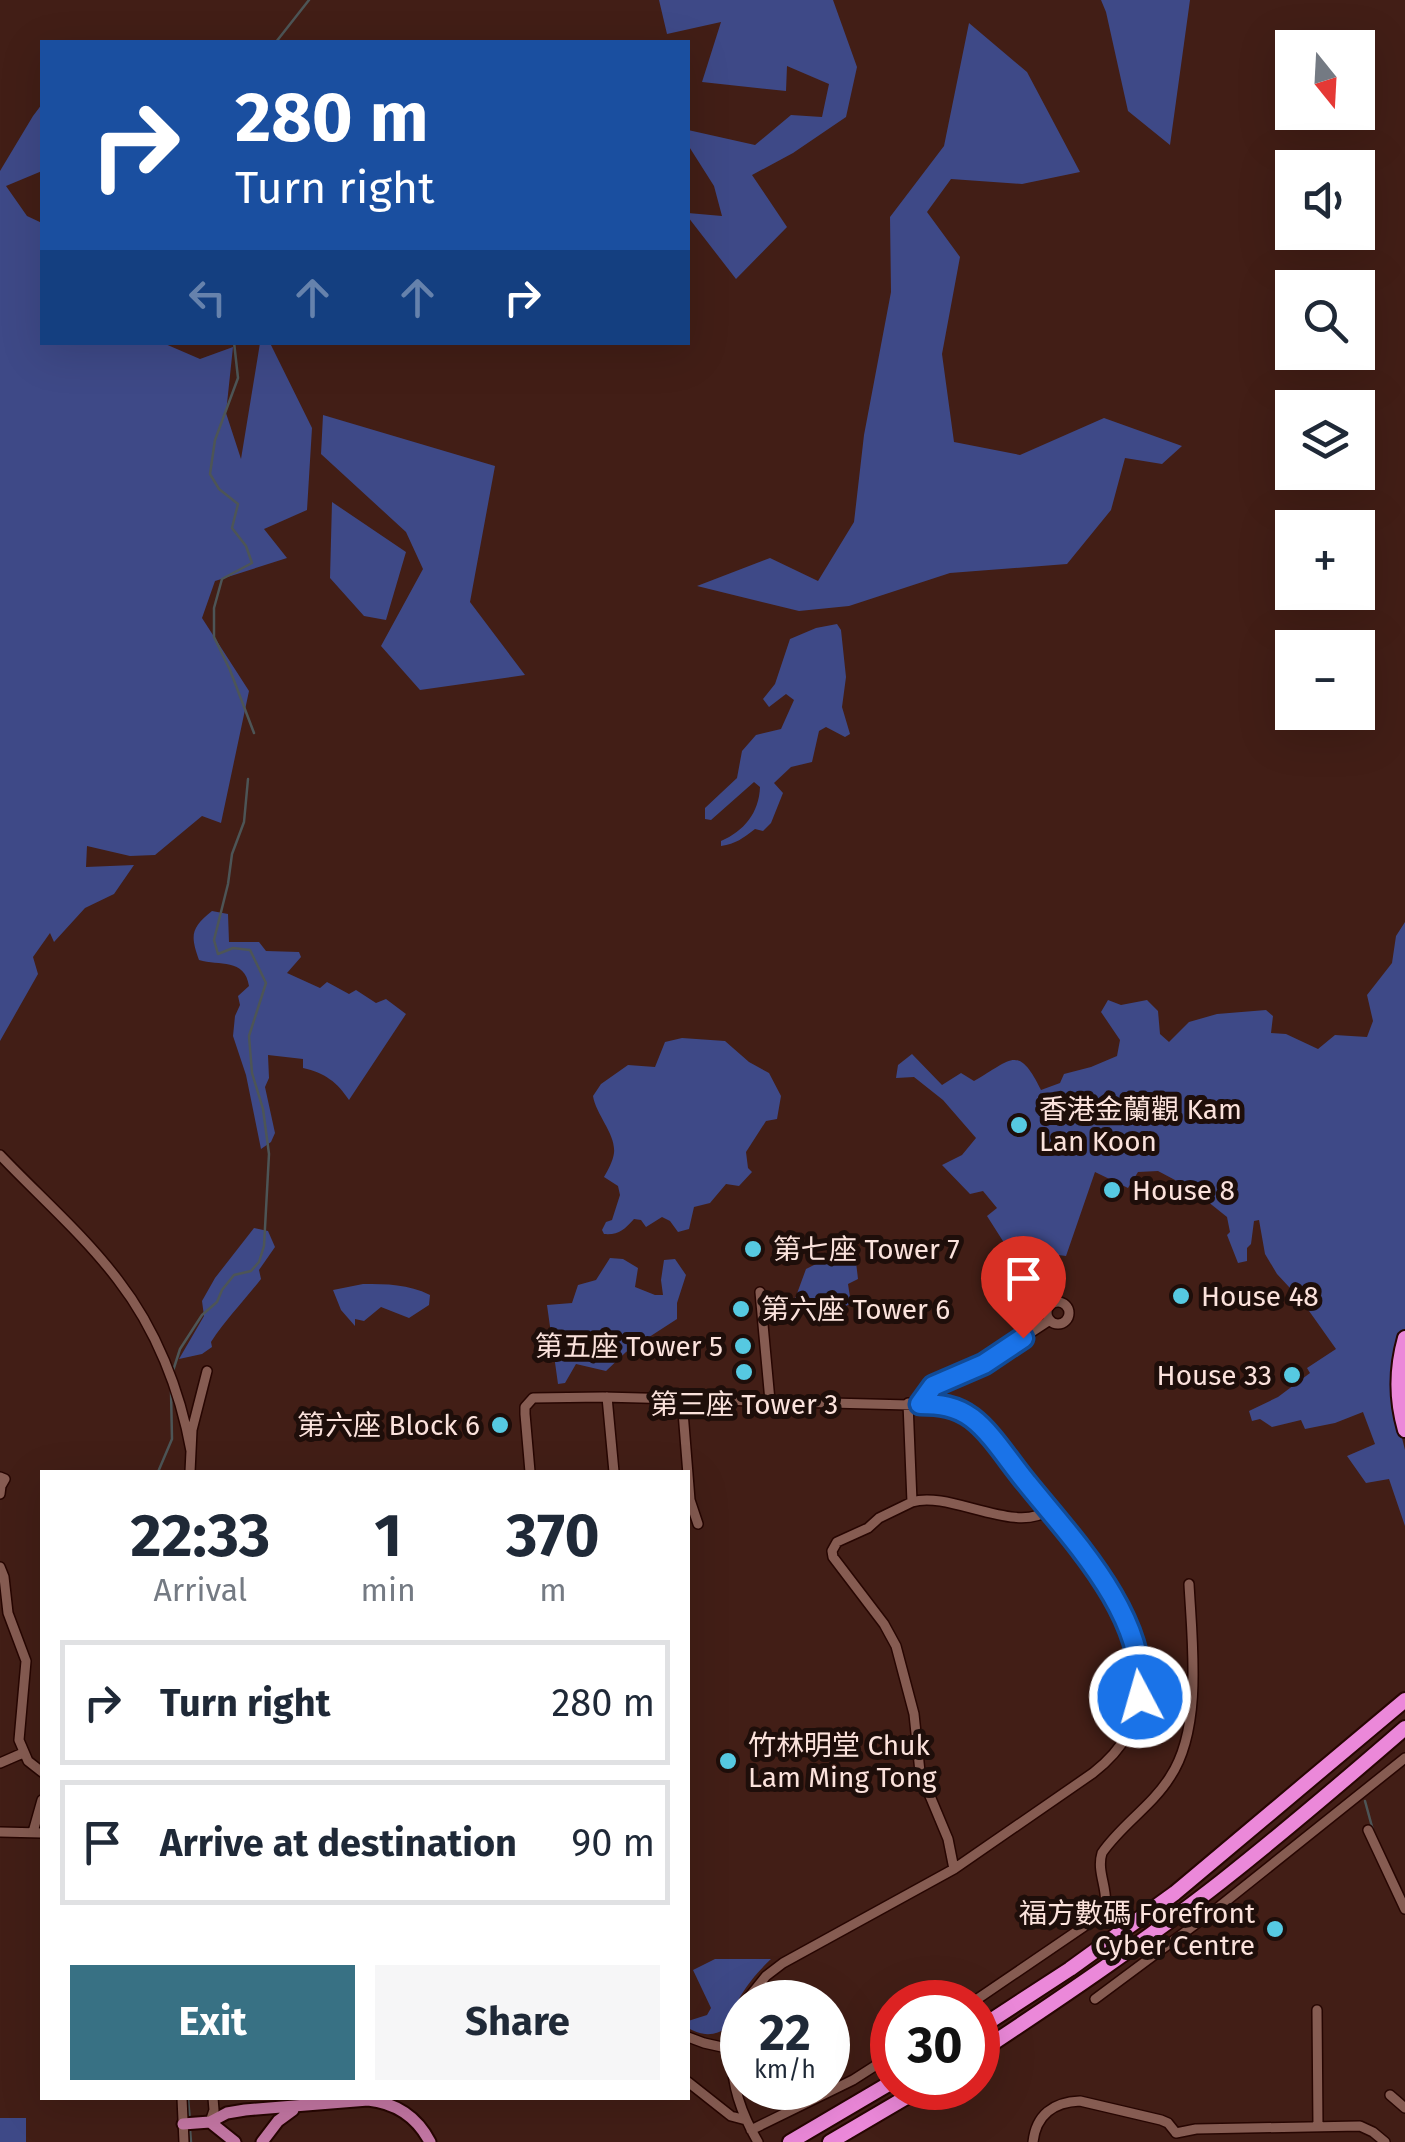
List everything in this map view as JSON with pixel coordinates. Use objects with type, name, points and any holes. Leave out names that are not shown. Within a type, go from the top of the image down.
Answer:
[{"type":"highway","points":[[1405,1338],[1397,1378],[1405,1430]]},
{"type":"highway","points":[[1372,1730],[1405,1688]]},
{"type":"highway","points":[[1000,2015],[1175,1892],[1405,1700]]},
{"type":"highway","points":[[1000,2038],[1212,1888],[1405,1728]]},
{"type":"highway","points":[[793,2141],[870,2095]]},
{"type":"highway","points":[[830,2142],[885,2110]]},
{"type":"main road","points":[[186,2124],[206,2122],[227,2113],[360,2100],[384,2102],[410,2116],[430,2142]]},
{"type":"main road","points":[[262,2142],[284,2116],[306,2106]]},
{"type":"main road","points":[[206,2122],[235,2142]]},
{"type":"street","points":[[0,1155],[120,1281],[150,1330],[168,1371],[190,1451]]},
{"type":"street","points":[[760,1292],[770,1400]]},
{"type":"street","points":[[920,1404],[933,1386],[984,1364],[1050,1320]]},
{"type":"street","points":[[190,1470],[192,1430],[207,1371]]},
{"type":"street","points":[[607,1397],[614,1470]]},
{"type":"street","points":[[530,1470],[524,1414],[533,1398],[948,1406],[975,1420],[1049,1510],[1100,1577],[1129,1630],[1140,1666],[1138,1707],[1123,1743],[1102,1766],[954,1870],[783,1962],[763,1980]]},
{"type":"street","points":[[682,1398],[688,1470]]},
{"type":"street","points":[[908,1404],[912,1502]]},
{"type":"street","points":[[0,1477],[5,1479],[0,1494]]},
{"type":"street","points":[[690,1500],[698,1524]]},
{"type":"street","points":[[954,1870],[948,1840],[920,1772],[914,1714],[896,1646],[884,1624],[833,1558],[832,1551],[837,1542],[912,1502],[934,1500],[1027,1517],[1049,1510]]},
{"type":"street","points":[[0,1567],[8,1613],[26,1661],[20,1740],[23,1753],[40,1770]]},
{"type":"street","points":[[1000,1983],[1106,1908],[1102,1854],[1170,1779],[1184,1744],[1194,1672],[1189,1584]]},
{"type":"street","points":[[0,1764],[23,1753]]},
{"type":"street","points":[[1095,1999],[1220,1906],[1405,1758]]},
{"type":"street","points":[[1368,1830],[1405,1909]]},
{"type":"street","points":[[0,1832],[38,1833]]},
{"type":"street","points":[[1317,2010],[1318,2126]]},
{"type":"street","points":[[690,2037],[720,2047]]},
{"type":"street","points":[[748,2125],[870,2069]]},
{"type":"street","points":[[690,2084],[748,2125]]},
{"type":"street","points":[[1390,2094],[1405,2108]]},
{"type":"street","points":[[182,2100],[184,2142]]},
{"type":"street","points":[[206,2122],[214,2110],[213,2100]]},
{"type":"street","points":[[1032,2142],[1043,2114],[1062,2104],[1080,2101],[1161,2120],[1178,2137],[1196,2129],[1360,2126],[1385,2142]]},
{"type":"street","points":[[743,2110],[758,2142]]},
{"type":"shaded area","points":[[659,0],[833,0],[857,67],[846,117],[752,175],[787,227],[736,279],[690,220],[690,213],[722,216],[714,186],[690,148],[690,130],[755,145],[791,115],[822,117],[829,84],[787,66],[786,91],[702,82],[721,22],[667,34]]},
{"type":"shaded area","points":[[1101,0],[1190,0],[1170,145],[1128,111]]},
{"type":"shaded area","points":[[969,23],[1027,72],[1080,172],[1022,184],[951,179],[927,212],[960,257],[942,354],[954,442],[1020,455],[1104,418],[1182,446],[1162,464],[1125,458],[1111,510],[1067,564],[950,573],[849,606],[799,611],[697,586],[770,558],[818,581],[854,522],[864,435],[891,292],[890,217],[944,146]]},
{"type":"shaded area","points":[[40,107],[40,172],[6,186],[27,216],[40,222],[40,345],[168,345],[200,359],[233,347],[226,413],[241,459],[260,345],[271,345],[312,428],[307,510],[264,529],[287,558],[215,581],[202,618],[249,691],[221,823],[202,816],[155,855],[130,856],[87,846],[86,867],[134,865],[114,894],[85,908],[54,942],[50,933],[33,957],[38,974],[0,1041],[0,171]]},
{"type":"shaded area","points":[[323,415],[495,466],[470,602],[525,675],[420,690],[381,646],[423,569],[406,532],[321,454]]},
{"type":"shaded area","points":[[332,502],[406,552],[386,620],[364,616],[330,578]]},
{"type":"shaded area","points":[[837,624],[846,677],[842,707],[850,734],[845,737],[826,727],[819,731],[812,762],[791,767],[774,783],[783,793],[771,823],[763,831],[755,829],[721,846],[721,841],[749,820],[760,787],[754,782],[711,820],[705,819],[705,808],[737,778],[742,751],[756,735],[781,729],[794,700],[786,694],[769,707],[763,699],[775,684],[790,639]]},
{"type":"shaded area","points":[[212,911],[228,914],[229,942],[259,942],[266,951],[299,952],[301,957],[287,973],[320,988],[327,982],[349,994],[356,990],[376,1003],[386,999],[406,1014],[349,1100],[330,1079],[303,1068],[303,1059],[268,1055],[269,1078],[265,1087],[275,1133],[261,1149],[246,1075],[233,1036],[240,1005],[238,996],[249,986],[247,977],[237,967],[199,960],[194,944],[196,927]]},
{"type":"shaded area","points":[[1405,922],[1405,1331],[1397,1418],[1405,1450],[1405,1526],[1389,1479],[1366,1483],[1347,1456],[1375,1444],[1363,1412],[1305,1429],[1301,1420],[1272,1427],[1260,1419],[1252,1421],[1249,1411],[1278,1397],[1310,1373],[1307,1368],[1336,1349],[1265,1254],[1259,1220],[1254,1221],[1247,1261],[1238,1263],[1227,1235],[1227,1217],[1192,1189],[1158,1171],[1138,1172],[1128,1188],[1095,1172],[1066,1256],[1058,1255],[1042,1270],[1024,1266],[987,1216],[997,1208],[983,1191],[970,1194],[942,1165],[962,1155],[976,1138],[943,1100],[914,1077],[896,1078],[898,1065],[912,1054],[942,1085],[961,1073],[974,1081],[1013,1060],[1026,1066],[1041,1090],[1060,1083],[1064,1074],[1117,1056],[1120,1040],[1101,1012],[1108,1000],[1121,1005],[1147,1000],[1158,1011],[1160,1034],[1169,1042],[1189,1022],[1217,1014],[1266,1010],[1273,1016],[1271,1033],[1286,1034],[1318,1049],[1335,1035],[1367,1037],[1373,1021],[1367,995],[1392,963],[1396,936]]},
{"type":"shaded area","points":[[682,1038],[725,1041],[769,1073],[781,1096],[777,1119],[766,1121],[746,1152],[752,1172],[739,1186],[726,1184],[710,1203],[694,1207],[689,1229],[678,1232],[662,1217],[646,1227],[641,1220],[634,1219],[621,1231],[604,1234],[602,1230],[612,1220],[620,1195],[618,1186],[604,1177],[613,1159],[614,1146],[593,1096],[601,1084],[628,1065],[655,1067],[665,1042]]},
{"type":"shaded area","points":[[254,1228],[268,1231],[275,1247],[259,1270],[261,1279],[211,1342],[212,1347],[202,1354],[179,1359],[204,1316],[202,1301],[215,1278]]},
{"type":"shaded area","points":[[830,1257],[839,1262],[856,1262],[858,1279],[848,1284],[851,1304],[823,1314],[807,1312],[795,1299],[806,1269]]},
{"type":"shaded area","points":[[610,1258],[623,1259],[638,1268],[635,1287],[655,1295],[663,1295],[664,1260],[675,1259],[686,1275],[677,1303],[677,1319],[626,1352],[606,1371],[576,1364],[565,1383],[558,1384],[547,1305],[572,1303],[578,1285],[596,1280]]},
{"type":"shaded area","points":[[363,1284],[414,1289],[430,1295],[429,1305],[409,1318],[381,1307],[364,1321],[355,1319],[355,1326],[341,1310],[333,1290]]},
{"type":"shaded area","points":[[715,1959],[771,1959],[752,1980],[720,1980],[720,2031],[702,2034],[690,2029],[690,2020],[707,2015],[711,2008],[693,1970]]},
{"type":"shaded area","points":[[0,2118],[26,2118],[26,2142],[0,2142]]},
{"type":"waterway","points":[[278,40],[309,0]]},
{"type":"waterway","points":[[234,345],[238,378],[215,440],[210,474],[219,489],[238,504],[232,528],[246,546],[252,563],[222,579],[214,608],[214,637],[254,733]]},
{"type":"waterway","points":[[172,1374],[180,1349],[202,1315],[217,1302],[234,1275],[251,1271],[264,1246],[269,1154],[263,1109],[252,1073],[249,1036],[266,983],[250,950],[233,948],[218,954],[214,940],[232,854],[244,822],[248,779]]},
{"type":"waterway","points":[[159,1470],[172,1439],[171,1391]]},
{"type":"waterway","points":[[1365,1801],[1374,1834]]},
{"type":"waterway","points":[[188,2100],[190,2121]]},
{"type":"waterway","points":[[190,2129],[191,2142]]},
{"type":"place","name":"香港金蘭觀 Kam Lan Koon","points":[[1019,1125]]},
{"type":"place","name":"House 8","points":[[1112,1190]]},
{"type":"place","name":"第七座 Tower 7","points":[[753,1249]]},
{"type":"place","name":"House 48","points":[[1181,1296]]},
{"type":"place","name":"第六座 Tower 6","points":[[741,1309]]},
{"type":"place","name":"第五座 Tower 5","points":[[743,1346]]},
{"type":"place","name":"第三座 Tower 3","points":[[744,1372]]},
{"type":"place","name":"House 33","points":[[1292,1375]]},
{"type":"place","name":"第六座 Block 6","points":[[500,1425]]},
{"type":"place","name":"竹林明堂 Chuk Lam Ming Tong","points":[[728,1761]]},
{"type":"place","name":"福方數碼 Forefront Cyber Centre","points":[[1275,1929]]},
{"type":"route","points":[[1023,1338],[984,1364],[933,1386],[920,1404],[948,1406],[975,1420],[1081,1549],[1129,1630],[1140,1666],[1140,1697]]}]
